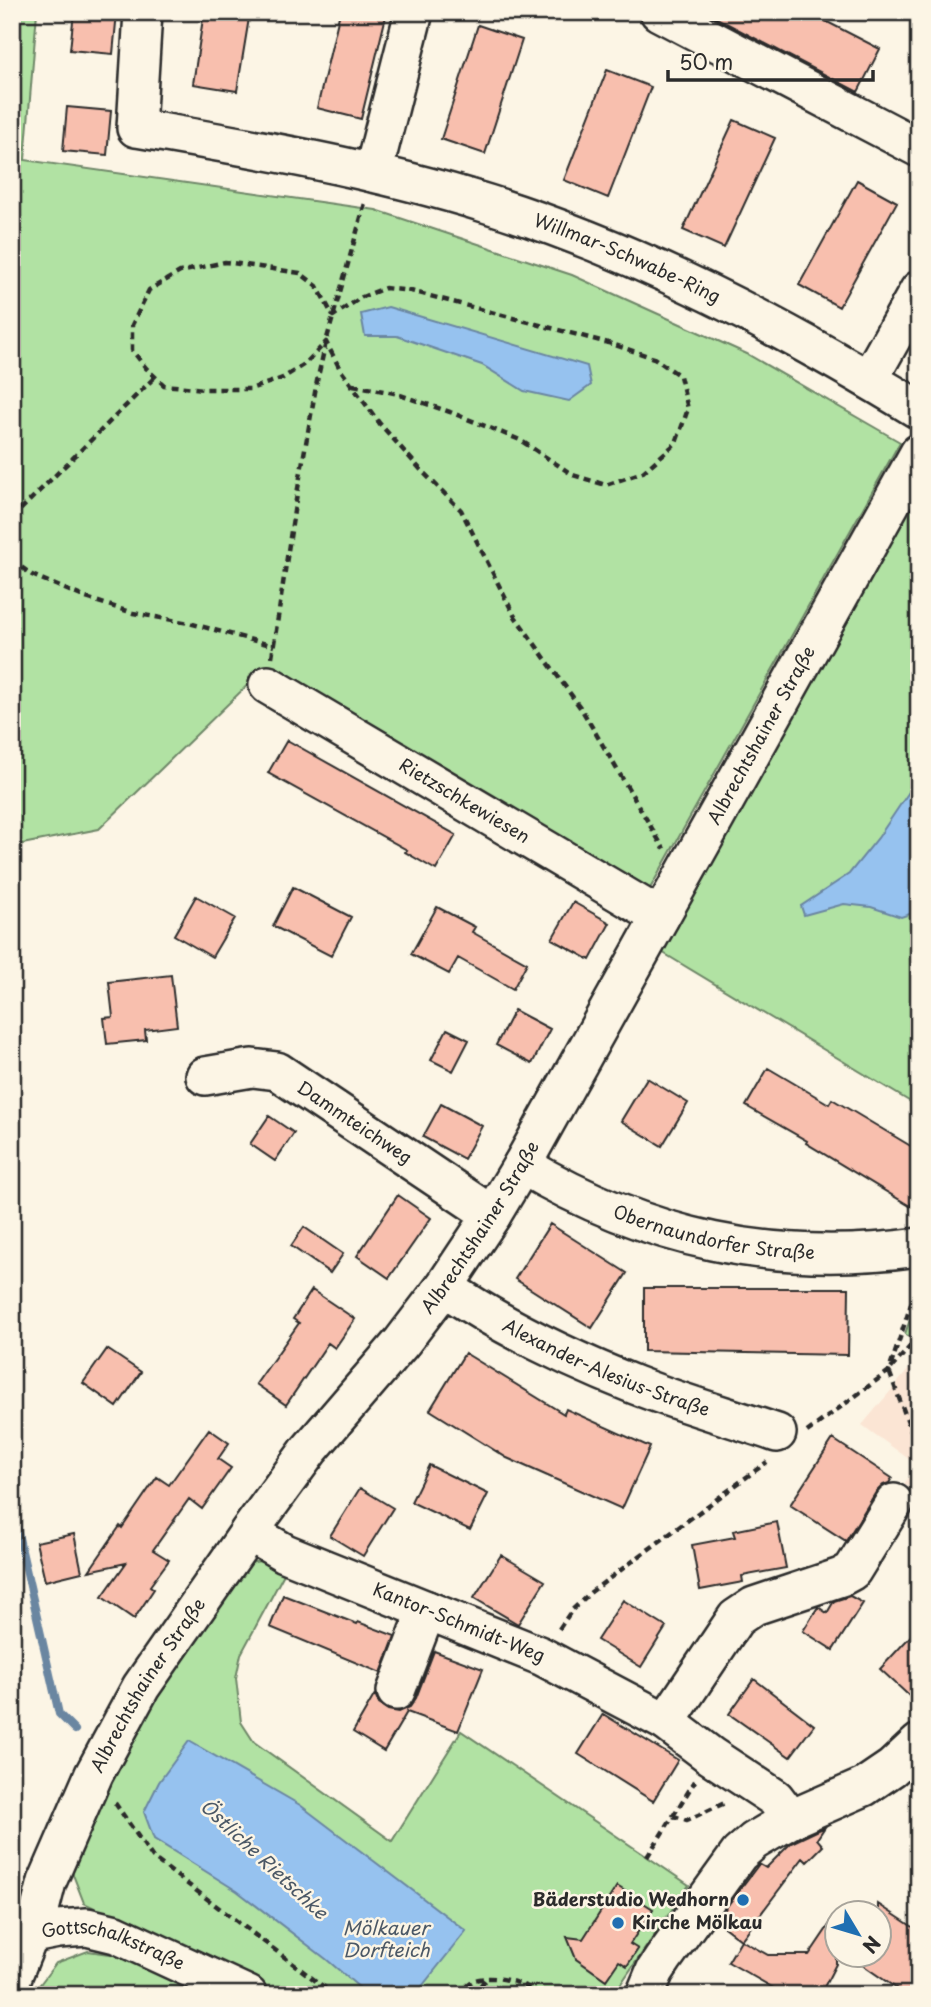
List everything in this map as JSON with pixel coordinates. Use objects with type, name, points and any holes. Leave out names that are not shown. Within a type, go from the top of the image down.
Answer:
[{"type":"street","name":"Willmar-Schwabe-Ring","points":[[143,12],[136,128],[253,147],[373,173],[489,205],[608,247],[719,297],[869,379],[919,410]]},
{"type":"street","points":[[373,173],[414,12]]},
{"type":"street","points":[[659,12],[919,148]]},
{"type":"street","points":[[869,379],[919,290]]},
{"type":"street","name":"Albrechtshainer Straße","points":[[12,1978],[22,1958],[21,1936],[40,1909],[47,1882],[94,1774],[141,1687],[309,1450],[402,1342],[444,1287],[492,1215],[919,453]]},
{"type":"street","name":"Rietzschkewiesen","points":[[268,685],[660,917]]},
{"type":"street","name":"Dammteichweg","points":[[205,1076],[252,1068],[277,1071],[492,1215]]},
{"type":"street","name":"Obernaundorfer Straße","points":[[522,1165],[591,1202],[672,1232],[710,1242],[762,1250],[843,1254],[919,1247]]},
{"type":"street","name":"Alexander-Alesius-Straße","points":[[444,1287],[557,1351],[783,1443]]},
{"type":"street","points":[[666,1722],[736,1618],[754,1606],[852,1571],[894,1503]]},
{"type":"street","name":"Kantor-Schmidt-Weg","points":[[249,1532],[285,1553],[541,1656],[666,1722],[711,1756],[775,1798],[791,1819]]},
{"type":"street","points":[[396,1691],[427,1610]]},
{"type":"street","points":[[645,1995],[663,1959],[739,1854],[754,1841],[791,1819],[864,1787],[892,1768],[919,1743]]},
{"type":"street","name":"Gottschalkstraße","points":[[21,1936],[58,1928],[87,1927],[116,1934],[248,1995]]},
{"type":"path","points":[[268,685],[294,511],[326,342],[373,173]]},
{"type":"path","points":[[326,342],[306,363],[283,378],[250,389],[204,389],[164,385],[132,350],[131,325],[149,290],[180,272],[225,262],[300,273],[317,286],[333,316]]},
{"type":"path","points":[[333,316],[362,297],[385,288],[411,291],[612,344],[654,358],[680,376],[688,409],[676,443],[643,472],[606,485],[573,475],[520,440],[450,412],[394,393],[354,385]]},
{"type":"path","points":[[326,342],[340,369],[380,424],[461,510],[514,615],[582,710],[681,878]]},
{"type":"path","points":[[12,518],[155,377]]},
{"type":"path","points":[[12,560],[32,575],[86,598],[133,613],[189,623],[274,646]]},
{"type":"path","points":[[919,1280],[889,1371],[919,1452]]},
{"type":"path","points":[[541,1656],[572,1610],[591,1592],[783,1443],[889,1371],[919,1336]]},
{"type":"path","points":[[647,1857],[711,1756]]},
{"type":"path","points":[[94,1774],[153,1858],[328,1990],[328,1995]]},
{"type":"path","points":[[673,1816],[687,1820],[728,1802]]},
{"type":"path","points":[[458,1995],[473,1980],[502,1978],[532,1989],[540,1995]]},
{"type":"path","points":[[473,1995],[485,1980]]},
{"type":"shaded area","points":[[919,1357],[919,1494],[904,1484],[917,1465],[862,1425]]},
{"type":"green space","points":[[12,12],[37,12],[25,160],[376,210],[572,275],[747,354],[900,442],[647,894],[262,671],[99,829],[12,846]]},
{"type":"green space","points":[[919,478],[919,1107],[655,948]]},
{"type":"green space","points":[[919,1294],[919,1327],[908,1336],[905,1334]]},
{"type":"green space","points":[[260,1561],[286,1570],[241,1654],[236,1678],[241,1722],[254,1742],[392,1841],[461,1731],[689,1885],[613,1995],[276,1995],[84,1903],[67,1859],[156,1685],[244,1564]]},
{"type":"green space","points":[[88,1951],[125,1956],[204,1995],[32,1995],[56,1963]]},
{"type":"water","points":[[388,307],[587,366],[591,385],[569,401],[524,391],[482,365],[397,336],[365,336],[361,314]]},
{"type":"water","points":[[919,777],[919,911],[901,917],[871,907],[844,904],[804,915],[801,906],[849,874],[878,838]]},
{"type":"water","name":"Mölkauer Dorfteich","points":[[189,1741],[300,1805],[466,1931],[415,1995],[368,1995],[237,1891],[154,1839],[144,1812],[159,1782]]},
{"type":"building","points":[[74,12],[117,12],[113,54],[70,50]]},
{"type":"building","points":[[204,12],[250,12],[237,91],[193,84]]},
{"type":"building","points":[[340,12],[387,12],[361,119],[317,108]]},
{"type":"building","points":[[705,12],[808,12],[880,49],[858,92]]},
{"type":"building","points":[[478,25],[522,40],[485,154],[441,139]]},
{"type":"building","points":[[607,70],[651,87],[608,198],[564,180]]},
{"type":"building","points":[[67,107],[111,111],[107,155],[63,151]]},
{"type":"building","points":[[734,120],[775,138],[724,248],[683,230]]},
{"type":"building","points":[[857,180],[897,202],[839,307],[799,285]]},
{"type":"building","points":[[287,740],[456,835],[436,870],[405,852],[407,850],[268,773]]},
{"type":"building","points":[[293,887],[351,917],[331,956],[273,926]]},
{"type":"building","points":[[196,896],[235,918],[212,957],[174,935]]},
{"type":"building","points":[[573,902],[610,923],[590,960],[552,939]]},
{"type":"building","points":[[437,907],[475,927],[472,932],[527,963],[513,989],[458,958],[449,974],[411,954]]},
{"type":"building","points":[[171,975],[177,1026],[145,1030],[146,1040],[107,1044],[104,1018],[113,1017],[109,982]]},
{"type":"building","points":[[514,1010],[550,1029],[532,1064],[496,1045]]},
{"type":"building","points":[[447,1029],[469,1040],[453,1071],[431,1060]]},
{"type":"building","points":[[768,1068],[829,1104],[832,1099],[919,1151],[919,1190],[910,1206],[746,1106]]},
{"type":"building","points":[[647,1078],[688,1103],[662,1146],[621,1121]]},
{"type":"building","points":[[441,1104],[482,1126],[464,1159],[423,1137]]},
{"type":"building","points":[[269,1116],[294,1133],[275,1161],[250,1144]]},
{"type":"building","points":[[398,1195],[431,1218],[389,1278],[357,1256]]},
{"type":"building","points":[[550,1224],[627,1273],[592,1328],[515,1279]]},
{"type":"building","points":[[304,1227],[343,1254],[330,1273],[291,1246]]},
{"type":"building","points":[[644,1288],[849,1288],[848,1355],[644,1351]]},
{"type":"building","points":[[312,1290],[355,1319],[335,1348],[328,1343],[286,1405],[256,1384],[299,1323],[293,1319]]},
{"type":"building","points":[[107,1349],[141,1372],[117,1407],[83,1383]]},
{"type":"building","points":[[465,1353],[564,1414],[566,1409],[650,1447],[622,1509],[507,1458],[430,1410]]},
{"type":"building","points":[[209,1429],[229,1443],[218,1459],[231,1468],[202,1509],[189,1499],[153,1550],[169,1560],[150,1586],[154,1589],[134,1619],[102,1597],[126,1563],[89,1571],[157,1477],[169,1485]]},
{"type":"building","points":[[833,1439],[892,1478],[876,1492],[846,1541],[790,1505]]},
{"type":"building","points":[[429,1465],[488,1494],[470,1530],[411,1502]]},
{"type":"building","points":[[360,1488],[393,1508],[363,1556],[330,1536]]},
{"type":"building","points":[[777,1522],[786,1568],[742,1576],[743,1582],[700,1590],[692,1545],[735,1537],[733,1531]]},
{"type":"building","points":[[74,1534],[82,1572],[45,1581],[36,1542]]},
{"type":"building","points":[[501,1555],[545,1581],[518,1624],[474,1598]]},
{"type":"building","points":[[283,1595],[395,1636],[381,1673],[270,1627]]},
{"type":"building","points":[[850,1596],[863,1603],[833,1650],[803,1631],[818,1607],[827,1613],[834,1601]]},
{"type":"building","points":[[623,1600],[666,1627],[641,1667],[597,1640]]},
{"type":"building","points":[[919,1627],[919,1705],[880,1669]]},
{"type":"building","points":[[434,1651],[483,1669],[458,1731],[407,1712],[384,1751],[353,1732],[375,1694],[379,1704],[388,1710],[399,1712],[410,1707]]},
{"type":"building","points":[[754,1679],[814,1725],[790,1757],[729,1714]]},
{"type":"building","points":[[603,1714],[678,1760],[653,1801],[578,1754]]},
{"type":"building","points":[[825,1827],[817,1839],[823,1846],[807,1862],[803,1858],[741,1940],[716,1921],[759,1864],[766,1868],[791,1843]]},
{"type":"building","name":"Kirche Mölkau","points":[[617,1886],[653,1909],[630,1944],[638,1949],[627,1966],[619,1961],[606,1980],[576,1959],[567,1937],[583,1939]]},
{"type":"building","points":[[892,1913],[919,1931],[919,1987],[913,1995],[906,1995],[867,1968],[892,1968]]},
{"type":"building","points":[[822,1936],[822,1968],[834,1968],[820,1995],[786,1995],[728,1962],[741,1940],[768,1955],[809,1955]]},
{"type":"waterway","name":"Östliche Rietschke","points":[[12,1507],[59,1714],[75,1730]]},
{"type":"place","name":"Bäderstudio Wedhorn","points":[[743,1900]]},
{"type":"place","name":"Kirche Mölkau","points":[[618,1923]]}]
